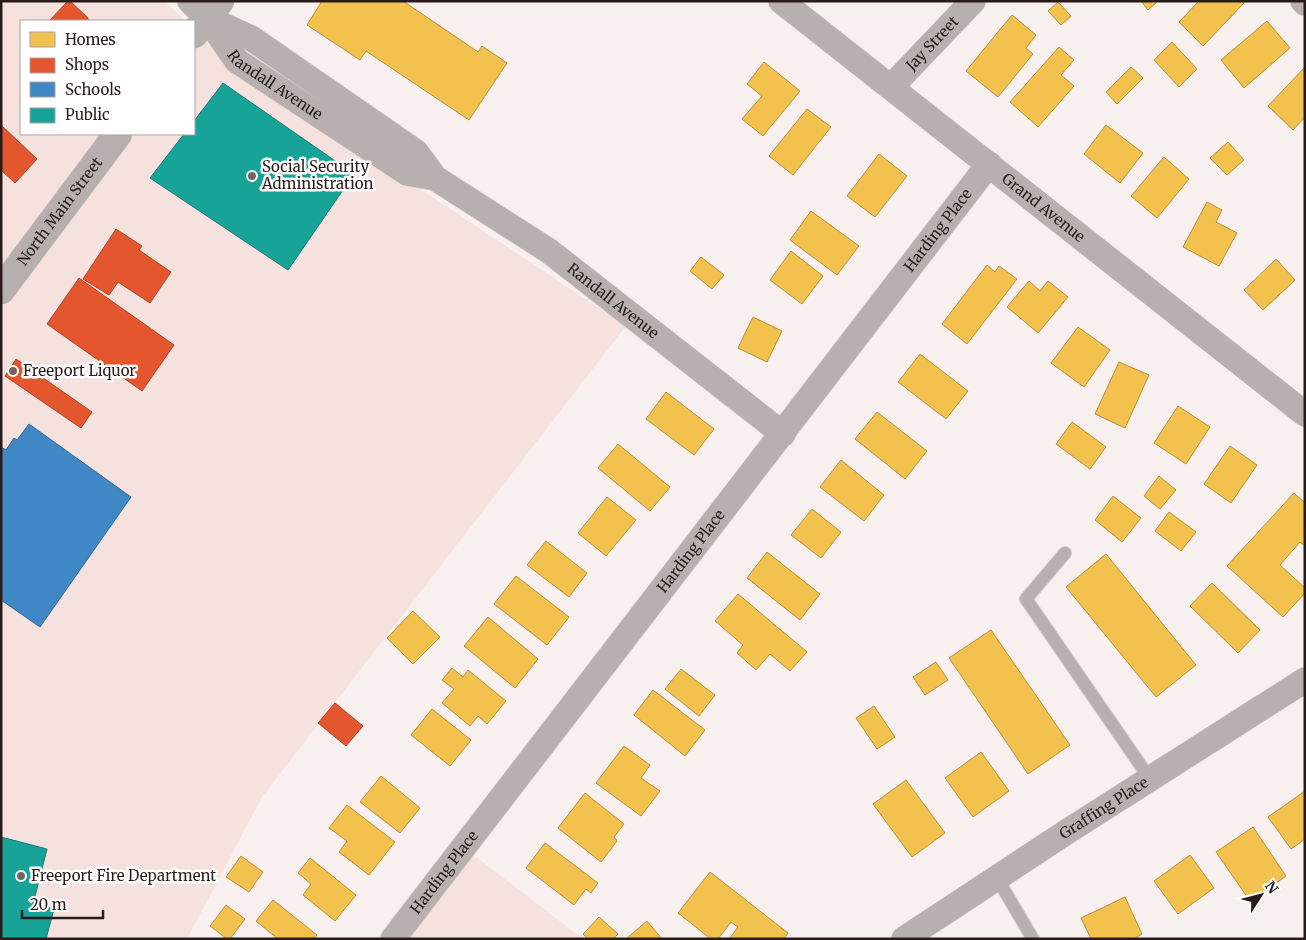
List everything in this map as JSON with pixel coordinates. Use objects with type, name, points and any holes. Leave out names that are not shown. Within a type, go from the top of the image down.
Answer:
[{"type":"main road","name":"North Main Street","points":[[1,290],[117,135]]},
{"type":"street","name":"Grand Avenue","points":[[781,1],[1305,414]]},
{"type":"street","name":"Jay Street","points":[[891,87],[973,1]]},
{"type":"street","name":"Randall Avenue","points":[[203,13],[251,38],[416,152],[435,178],[549,251],[783,434]]},
{"type":"street","name":"Harding Place","points":[[393,939],[989,164]]},
{"type":"street","name":"Graffing Place","points":[[904,939],[1305,680]]},
{"type":"lane","points":[[1065,553],[1026,599],[1150,779]]},
{"type":"lane","points":[[996,878],[1032,939]]},
{"type":"shaded area","points":[[1,1],[165,1],[184,20],[20,20],[20,135],[195,135],[195,31],[219,55],[626,326],[262,797],[187,939],[1,939]]},
{"type":"shaded area","points":[[462,846],[583,939],[390,939]]},
{"type":"building: Homes","points":[[322,1],[403,1],[478,52],[482,46],[507,63],[469,120],[366,51],[360,60],[307,25]]},
{"type":"building: Homes","points":[[1141,1],[1158,1],[1148,10]]},
{"type":"building: Homes","points":[[1199,1],[1243,1],[1244,3],[1203,46],[1179,22]]},
{"type":"building: Homes","points":[[1058,2],[1071,16],[1061,25],[1048,11]]},
{"type":"building: Homes","points":[[1012,15],[1036,35],[1026,48],[1033,54],[998,97],[966,71]]},
{"type":"building: Homes","points":[[1267,21],[1290,48],[1244,88],[1221,60]]},
{"type":"building: Homes","points":[[1172,42],[1197,69],[1179,87],[1154,60]]},
{"type":"building: Homes","points":[[1059,47],[1074,60],[1061,75],[1074,86],[1038,127],[1010,102]]},
{"type":"building: Homes","points":[[764,62],[800,91],[763,136],[742,119],[762,96],[747,84]]},
{"type":"building: Homes","points":[[1131,67],[1143,78],[1117,104],[1106,92]]},
{"type":"building: Homes","points":[[1305,67],[1305,117],[1293,130],[1268,106]]},
{"type":"building: Homes","points":[[807,109],[831,127],[793,175],[769,156]]},
{"type":"building: Homes","points":[[1106,125],[1143,153],[1120,183],[1084,154]]},
{"type":"building: Homes","points":[[1228,142],[1244,160],[1227,175],[1210,158]]},
{"type":"building: Homes","points":[[879,154],[907,176],[875,217],[847,196]]},
{"type":"building: Homes","points":[[1164,157],[1189,179],[1157,218],[1131,196]]},
{"type":"building: Homes","points":[[1207,202],[1222,210],[1216,222],[1237,233],[1219,266],[1183,247]]},
{"type":"building: Homes","points":[[811,211],[859,246],[837,275],[790,240]]},
{"type":"building: Homes","points":[[791,251],[823,276],[802,304],[770,280]]},
{"type":"building: Homes","points":[[701,257],[724,275],[712,289],[690,271]]},
{"type":"building: Homes","points":[[1276,259],[1295,280],[1263,310],[1244,290]]},
{"type":"building: Homes","points":[[987,265],[995,272],[999,266],[1017,279],[967,344],[942,324]]},
{"type":"building: Homes","points":[[1029,281],[1040,291],[1048,281],[1068,297],[1038,333],[1007,307]]},
{"type":"building: Homes","points":[[753,317],[782,331],[767,362],[738,348]]},
{"type":"building: Homes","points":[[1078,327],[1110,350],[1084,387],[1051,363]]},
{"type":"building: Homes","points":[[920,354],[968,391],[946,419],[898,382]]},
{"type":"building: Homes","points":[[1119,362],[1149,375],[1125,428],[1095,414]]},
{"type":"building: Homes","points":[[666,392],[714,429],[694,455],[646,419]]},
{"type":"building: Homes","points":[[1178,406],[1210,427],[1186,464],[1154,443]]},
{"type":"building: Homes","points":[[877,412],[927,451],[905,479],[855,439]]},
{"type":"building: Homes","points":[[1072,422],[1106,447],[1090,469],[1056,444]]},
{"type":"building: Homes","points":[[618,444],[670,487],[650,511],[598,468]]},
{"type":"building: Homes","points":[[1230,446],[1257,465],[1231,503],[1204,484]]},
{"type":"building: Homes","points":[[841,460],[884,495],[864,521],[820,487]]},
{"type":"building: Homes","points":[[1159,476],[1176,490],[1160,509],[1144,496]]},
{"type":"building: Homes","points":[[1294,493],[1305,503],[1305,546],[1300,542],[1280,565],[1305,588],[1305,593],[1283,617],[1227,566]]},
{"type":"building: Homes","points":[[1113,496],[1141,518],[1122,542],[1095,520]]},
{"type":"building: Homes","points":[[607,497],[636,520],[606,556],[578,533]]},
{"type":"building: Homes","points":[[812,509],[841,532],[821,558],[791,535]]},
{"type":"building: Homes","points":[[1169,512],[1196,532],[1181,551],[1155,531]]},
{"type":"building: Homes","points":[[546,541],[587,573],[569,597],[527,565]]},
{"type":"building: Homes","points":[[767,552],[820,594],[800,620],[747,578]]},
{"type":"building: Homes","points":[[1106,554],[1196,665],[1156,697],[1066,587]]},
{"type":"building: Homes","points":[[516,576],[569,617],[547,645],[494,604]]},
{"type":"building: Homes","points":[[1212,583],[1260,630],[1238,653],[1190,606]]},
{"type":"building: Homes","points":[[738,594],[807,652],[790,671],[770,654],[756,670],[737,653],[743,645],[715,621]]},
{"type":"building: Homes","points":[[413,611],[440,637],[413,664],[387,638]]},
{"type":"building: Homes","points":[[488,617],[538,659],[515,688],[464,646]]},
{"type":"building: Homes","points":[[991,630],[1070,745],[1028,774],[949,658]]},
{"type":"building: Homes","points":[[936,662],[948,680],[925,695],[913,677]]},
{"type":"building: Homes","points":[[452,668],[463,677],[468,670],[506,701],[487,724],[478,716],[470,726],[442,703],[454,689],[442,680]]},
{"type":"building: Homes","points":[[681,669],[715,695],[699,716],[665,689]]},
{"type":"building: Homes","points":[[653,690],[705,730],[685,756],[634,715]]},
{"type":"building: Homes","points":[[874,706],[895,737],[877,749],[856,718]]},
{"type":"building: Homes","points":[[432,709],[471,740],[450,766],[411,735]]},
{"type":"building: Homes","points":[[624,746],[650,765],[641,778],[660,791],[641,816],[596,783]]},
{"type":"building: Homes","points":[[981,752],[1009,791],[973,817],[945,778]]},
{"type":"building: Homes","points":[[381,776],[420,808],[400,833],[360,802]]},
{"type":"building: Homes","points":[[906,780],[945,833],[912,857],[873,804]]},
{"type":"building: Homes","points":[[1305,791],[1305,839],[1291,849],[1268,817]]},
{"type":"building: Homes","points":[[585,793],[624,824],[614,837],[617,841],[601,862],[558,828]]},
{"type":"building: Homes","points":[[347,805],[395,842],[369,875],[339,852],[347,841],[329,828]]},
{"type":"building: Homes","points":[[1253,827],[1286,876],[1250,901],[1216,852]]},
{"type":"building: Homes","points":[[545,843],[598,883],[591,893],[586,889],[574,905],[526,868]]},
{"type":"building: Homes","points":[[1190,855],[1214,888],[1178,914],[1154,881]]},
{"type":"building: Homes","points":[[241,856],[263,872],[249,892],[226,877]]},
{"type":"building: Homes","points":[[310,858],[356,895],[335,921],[303,895],[311,884],[298,873]]},
{"type":"building: Homes","points":[[710,872],[788,933],[784,939],[729,939],[738,927],[731,922],[718,939],[711,939],[678,913]]},
{"type":"building: Homes","points":[[1125,897],[1142,934],[1133,939],[1091,939],[1081,918]]},
{"type":"building: Homes","points":[[273,900],[317,935],[314,939],[278,939],[256,921]]},
{"type":"building: Homes","points":[[226,905],[245,919],[230,939],[227,939],[210,926]]},
{"type":"building: Homes","points":[[599,917],[618,934],[613,939],[588,939],[583,934]]},
{"type":"building: Homes","points":[[647,921],[662,939],[626,939]]},
{"type":"building: Shops","points":[[68,1],[88,18],[88,20],[50,20]]},
{"type":"building: Shops","points":[[1,125],[37,159],[15,183],[1,170]]},
{"type":"building: Shops","points":[[116,229],[142,246],[139,250],[171,272],[150,303],[118,282],[109,295],[83,279]]},
{"type":"building: Shops","points":[[79,278],[174,345],[142,391],[47,324]]},
{"type":"building: Shops","points":[[16,359],[92,412],[81,428],[5,376]]},
{"type":"building: Shops","points":[[335,703],[363,726],[346,746],[318,723]]},
{"type":"building: Schools","points":[[29,424],[131,497],[40,627],[1,600],[1,447],[6,450],[14,438],[17,440]]},
{"type":"building: Public","name":"Social Security Administration","points":[[223,83],[354,174],[288,270],[150,178],[183,135],[195,135],[195,120]]},
{"type":"building: Public","name":"Freeport Fire Department","points":[[1,837],[47,849],[33,904],[54,909],[46,939],[1,939]]},
{"type":"place","name":"Social Security Administration","points":[[252,176]]},
{"type":"place","name":"Freeport Liquor","points":[[13,371]]},
{"type":"place","name":"Freeport Fire Department","points":[[21,876]]}]
